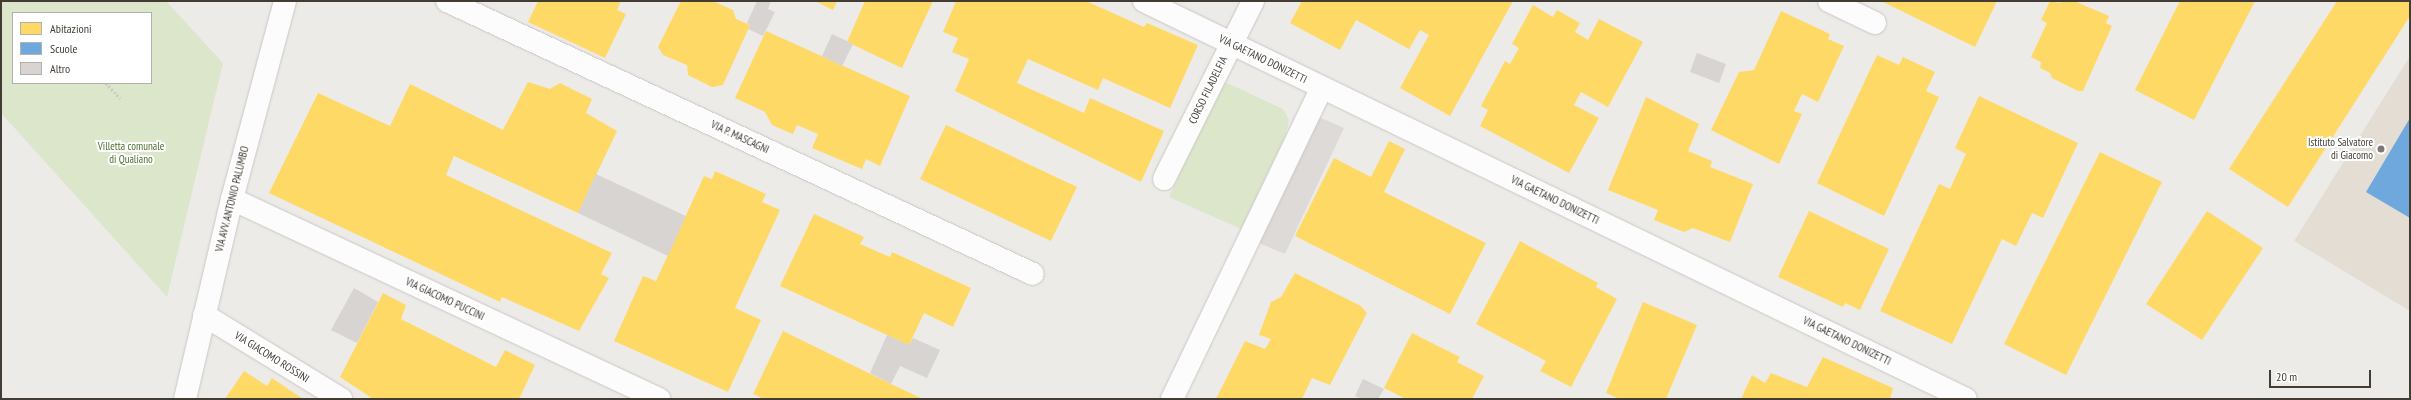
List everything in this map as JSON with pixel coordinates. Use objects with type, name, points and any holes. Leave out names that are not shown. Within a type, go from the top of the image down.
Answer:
[{"type":"street","name":"VIA AVV. ANTONIO PALUMBO","points":[[185,399],[232,199],[285,1]]},
{"type":"street","name":"VIA P. MASCAGNI","points":[[447,1],[1033,274]]},
{"type":"street","name":"VIA GAETANO DONIZETTI","points":[[1144,1],[1230,44],[1966,399]]},
{"type":"street","name":"CORSO FILADELFIA","points":[[1164,179],[1230,44],[1253,1]]},
{"type":"street","points":[[1829,1],[1875,23]]},
{"type":"street","points":[[1172,399],[1246,242],[1322,88]]},
{"type":"street","name":"VIA GIACOMO PUCCINI","points":[[232,199],[659,399]]},
{"type":"street","name":"VIA GIACOMO ROSSINI","points":[[204,315],[341,399]]},
{"type":"path","points":[[107,84],[120,98]]},
{"type":"shaded area","name":"Istituto Salvatore di Giacomo","points":[[2410,56],[2410,311],[2294,241]]},
{"type":"shaded area","points":[[1314,115],[1344,128],[1285,254],[1254,241]]},
{"type":"green space","name":"Villetta comunale di Qualiano","points":[[1,1],[166,1],[223,63],[167,297],[1,113]]},
{"type":"green space","points":[[1227,83],[1283,109],[1289,120],[1285,137],[1241,229],[1169,197],[1223,84]]},
{"type":"building: Abitazioni","points":[[538,1],[621,1],[617,10],[626,14],[605,58],[528,22]]},
{"type":"building: Abitazioni","points":[[681,1],[713,1],[733,10],[736,19],[750,25],[723,85],[712,87],[688,75],[687,65],[663,55],[658,47]]},
{"type":"building: Abitazioni","points":[[815,1],[837,1],[833,10]]},
{"type":"building: Abitazioni","points":[[865,1],[933,1],[902,68],[847,42]]},
{"type":"building: Abitazioni","points":[[956,1],[1086,1],[1144,27],[1147,23],[1198,45],[1170,108],[1103,78],[1098,90],[1028,59],[1017,83],[1084,113],[1090,98],[1164,131],[1141,182],[955,91],[969,59],[952,52],[958,38],[943,32]]},
{"type":"building: Abitazioni","points":[[1302,1],[1513,1],[1450,116],[1400,88],[1429,35],[1420,30],[1409,49],[1356,20],[1340,50],[1290,23]]},
{"type":"building: Abitazioni","points":[[1881,1],[1997,1],[1975,47]]},
{"type":"building: Abitazioni","points":[[2050,1],[2060,3],[2061,1],[2074,1],[2109,16],[2106,23],[2112,26],[2083,91],[2078,91],[2052,78],[2050,73],[2040,68],[2041,62],[2031,57],[2047,23],[2041,20]]},
{"type":"building: Abitazioni","points":[[2180,1],[2255,1],[2194,120],[2135,90]]},
{"type":"building: Abitazioni","points":[[2337,1],[2410,1],[2410,16],[2288,207],[2229,169]]},
{"type":"building: Abitazioni","points":[[1533,5],[1553,17],[1557,10],[1580,23],[1575,32],[1588,40],[1599,19],[1643,42],[1608,107],[1581,92],[1574,105],[1599,118],[1569,173],[1480,126],[1488,110],[1481,106],[1505,61],[1510,64],[1519,48],[1512,44]]},
{"type":"building: Abitazioni","points":[[1781,11],[1830,34],[1828,39],[1844,46],[1818,102],[1802,94],[1794,111],[1802,114],[1779,164],[1711,130],[1739,72],[1754,70]]},
{"type":"building: Abitazioni","points":[[766,31],[910,96],[880,166],[866,159],[862,169],[812,148],[818,134],[797,125],[793,134],[772,125],[765,112],[735,98]]},
{"type":"building: Abitazioni","points":[[1877,55],[1899,65],[1903,57],[1935,72],[1926,91],[1939,97],[1884,216],[1817,183]]},
{"type":"building: Abitazioni","points":[[528,82],[550,89],[560,83],[592,99],[586,113],[617,131],[578,213],[454,156],[446,175],[612,253],[601,274],[609,278],[579,331],[502,297],[500,302],[269,193],[318,93],[390,126],[410,84],[503,130]]},
{"type":"building: Abitazioni","points":[[1979,96],[2078,143],[2043,218],[2032,213],[2016,246],[2002,239],[1952,344],[1880,311],[1939,184],[1950,189],[1966,154],[1955,148]]},
{"type":"building: Abitazioni","points":[[1646,97],[1699,124],[1688,151],[1712,161],[1710,167],[1753,184],[1730,242],[1693,228],[1684,232],[1654,220],[1658,210],[1608,190]]},
{"type":"building: Abitazioni","points":[[946,125],[1077,187],[1051,241],[920,179]]},
{"type":"building: Abitazioni","points":[[1389,141],[1405,149],[1384,192],[1486,243],[1450,314],[1295,236],[1334,158],[1371,177]]},
{"type":"building: Abitazioni","points":[[2100,152],[2162,182],[2066,375],[2004,344]]},
{"type":"building: Abitazioni","points":[[715,171],[766,194],[762,202],[780,210],[735,308],[761,320],[728,392],[614,341],[643,276],[656,281],[704,176],[712,179]]},
{"type":"building: Abitazioni","points":[[1809,211],[1889,249],[1860,310],[1845,303],[1843,307],[1778,277]]},
{"type":"building: Abitazioni","points":[[2207,211],[2263,248],[2202,340],[2146,304]]},
{"type":"building: Abitazioni","points":[[814,214],[864,237],[860,244],[890,257],[892,252],[971,288],[953,327],[924,313],[909,345],[780,286]]},
{"type":"building: Abitazioni","points":[[1520,241],[1598,283],[1596,287],[1617,299],[1571,387],[1540,371],[1546,361],[1476,324]]},
{"type":"building: Abitazioni","points":[[1295,273],[1361,306],[1367,313],[1330,385],[1312,378],[1302,399],[1216,399],[1245,341],[1265,349],[1271,339],[1259,335],[1271,302],[1281,297]]},
{"type":"building: Abitazioni","points":[[383,293],[406,305],[401,319],[496,367],[505,350],[535,365],[519,399],[373,399],[340,377]]},
{"type":"building: Abitazioni","points":[[1643,302],[1697,325],[1666,399],[1620,399],[1606,393]]},
{"type":"building: Abitazioni","points":[[783,331],[923,399],[764,399],[753,394]]},
{"type":"building: Abitazioni","points":[[1412,333],[1460,357],[1457,362],[1484,376],[1472,399],[1406,399],[1384,388]]},
{"type":"building: Abitazioni","points":[[1823,357],[1893,388],[1890,399],[1741,399],[1752,375],[1765,383],[1771,373],[1807,387]]},
{"type":"building: Abitazioni","points":[[244,371],[267,386],[272,378],[303,399],[225,399]]},
{"type":"building: Scuole","points":[[2410,118],[2410,218],[2366,192]]},
{"type":"building: Altro","points":[[757,1],[771,1],[768,9],[775,12],[763,36],[748,29],[750,25],[747,23]]},
{"type":"building: Altro","points":[[832,34],[853,44],[842,66],[822,56]]},
{"type":"building: Altro","points":[[1697,53],[1726,64],[1719,83],[1690,72]]},
{"type":"building: Altro","points":[[596,174],[686,216],[668,256],[578,213]]},
{"type":"building: Altro","points":[[354,288],[378,302],[357,343],[331,330]]},
{"type":"building: Altro","points":[[887,335],[909,345],[913,338],[940,350],[927,378],[900,366],[891,384],[870,373]]},
{"type":"building: Altro","points":[[1363,379],[1384,389],[1378,399],[1362,399],[1355,396]]},
{"type":"place","name":"Istituto Salvatore di Giacomo","points":[[2381,149]]}]
